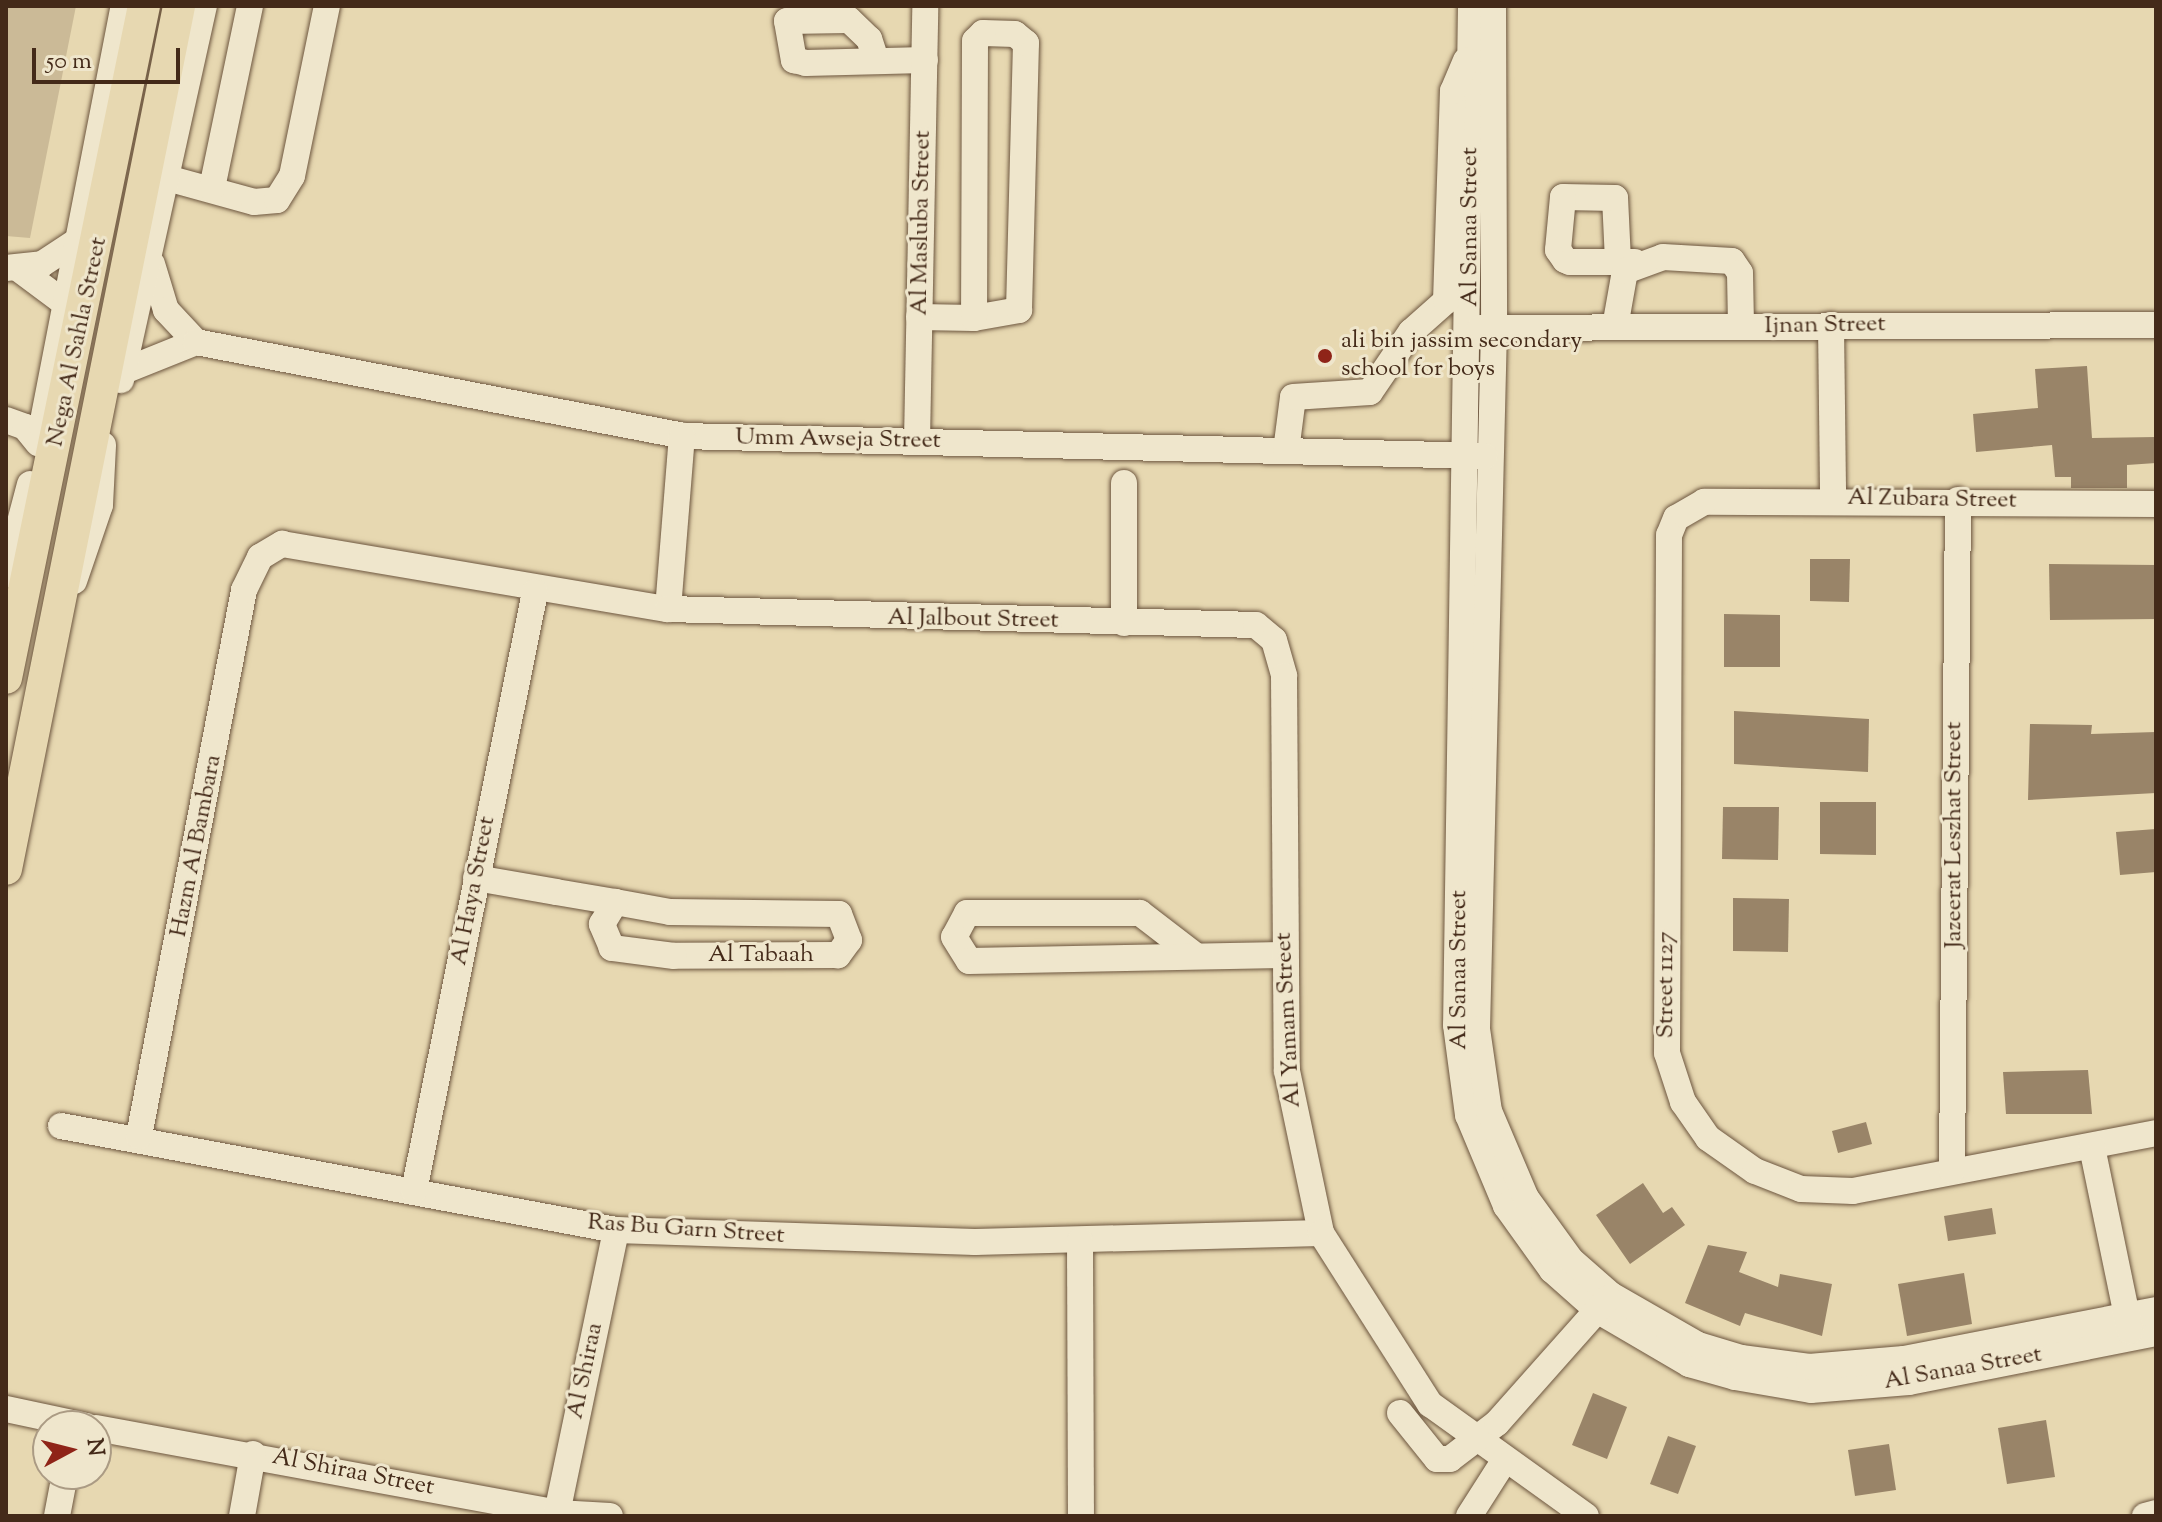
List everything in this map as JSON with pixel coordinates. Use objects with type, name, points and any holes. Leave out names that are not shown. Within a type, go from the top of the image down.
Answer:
[{"type":"main road","name":"Nega Al Sahla Street","points":[[6,869],[179,6]]},
{"type":"main road","name":"Nega Al Sahla Street","points":[[6,678],[18,571],[130,7]]},
{"type":"main road","points":[[18,571],[19,533]]},
{"type":"street","name":"Nega Al Sahla Street","points":[[58,618],[100,505],[105,438],[124,371],[204,6]]},
{"type":"street","points":[[212,188],[250,6]]},
{"type":"street","points":[[167,178],[254,202],[277,200],[292,176],[327,6]]},
{"type":"street","name":"Al Masluba Street","points":[[917,441],[925,6]]},
{"type":"street","name":"Al Sanaa Street","points":[[1471,6],[1482,328]]},
{"type":"street","name":"Al Sanaa Street","points":[[1493,6],[1456,1025],[1468,1115],[1506,1206],[1552,1270],[1604,1302],[1689,1364],[1811,1390],[1909,1382],[2138,1328],[2156,1310]]},
{"type":"street","name":"Nega Al Sahla Street","points":[[19,533],[130,7]]},
{"type":"street","points":[[919,317],[974,318],[1013,315],[1021,303],[1026,43],[1015,34],[983,33],[975,41],[974,318]]},
{"type":"street","points":[[1286,451],[1293,397],[1370,392],[1411,332],[1431,317],[1450,291],[1453,91],[1471,55]]},
{"type":"street","points":[[876,60],[925,60]]},
{"type":"street","points":[[1615,327],[1619,284],[1627,262],[1617,202],[1603,193],[1560,201],[1558,250],[1570,262],[1627,262],[1732,261],[1740,273],[1741,327]]},
{"type":"street","points":[[13,268],[80,239]]},
{"type":"street","points":[[124,371],[196,342],[166,310],[150,256]]},
{"type":"street","points":[[13,268],[66,304]]},
{"type":"street","name":"Al Zubara Street","points":[[1831,325],[1833,498],[2156,504]]},
{"type":"street","name":"Ijnan Street","points":[[1482,328],[2156,325]]},
{"type":"street","name":"Umm Awseja Street","points":[[196,342],[682,436],[1479,456]]},
{"type":"street","points":[[6,420],[25,427],[38,443]]},
{"type":"street","points":[[668,609],[682,436]]},
{"type":"street","points":[[1124,483],[1124,623]]},
{"type":"street","name":"Street 1127","points":[[1833,498],[1704,502],[1686,508],[1669,535],[1667,1053],[1683,1102],[1708,1138],[1755,1171],[1801,1189],[1853,1191],[2156,1133]]},
{"type":"street","name":"Jazeerat Leszhat Street","points":[[1952,1171],[1958,500]]},
{"type":"street","name":"Al Jalbout Street","points":[[260,557],[282,544],[535,592],[668,609],[1256,625],[1274,640]]},
{"type":"street","name":"Hazm Al Bambara","points":[[139,1136],[244,590],[260,557]]},
{"type":"street","name":"Al Haya Street","points":[[414,1191],[535,592]]},
{"type":"street","name":"Al Yamam Street","points":[[1274,640],[1284,676],[1282,955],[1287,1071],[1321,1233],[1430,1404],[1475,1442],[1579,1514]]},
{"type":"street","name":"Al Tabaah","points":[[476,878],[670,912],[839,914],[850,934],[838,955],[674,956],[606,941]]},
{"type":"street","points":[[556,892],[606,941]]},
{"type":"street","points":[[606,941],[602,924],[615,902]]},
{"type":"street","points":[[1196,956],[1140,913],[967,913],[954,937],[969,961],[1282,955]]},
{"type":"street","points":[[1140,913],[1146,936],[1141,960]]},
{"type":"street","name":"Ras Bu Garn Street","points":[[61,1126],[139,1136],[616,1230],[1080,1241],[1321,1233]]},
{"type":"street","points":[[2092,1147],[2138,1328]]},
{"type":"street","name":"Al Shiraa","points":[[557,1513],[616,1230]]},
{"type":"street","points":[[1080,1241],[1081,1516]]},
{"type":"street","points":[[1400,1413],[1437,1459],[1475,1442],[1604,1302]]},
{"type":"street","points":[[6,1409],[32,1415]]},
{"type":"street","name":"Al Shiraa Street","points":[[112,1431],[253,1454],[557,1513],[610,1516]]},
{"type":"street","points":[[242,1516],[253,1454]]},
{"type":"street","points":[[1469,1516],[1504,1461]]},
{"type":"street","points":[[57,1516],[62,1490]]},
{"type":"street","points":[[2145,1516],[2156,1513]]},
{"type":"shaded area","points":[[6,6],[76,6],[30,238],[6,236]]},
{"type":"building","points":[[2087,366],[2092,438],[2156,437],[2156,463],[2127,465],[2127,488],[2071,488],[2071,477],[2055,477],[2052,445],[1976,452],[1973,414],[2038,408],[2035,369]]},
{"type":"building","points":[[1810,559],[1850,559],[1849,602],[1810,601]]},
{"type":"building","points":[[2049,564],[2156,565],[2156,619],[2050,620]]},
{"type":"building","points":[[1724,614],[1780,615],[1780,667],[1724,667]]},
{"type":"building","points":[[1734,711],[1869,719],[1868,772],[1734,764]]},
{"type":"building","points":[[2030,724],[2092,725],[2091,734],[2156,732],[2156,793],[2028,800]]},
{"type":"building","points":[[1820,802],[1876,802],[1876,855],[1820,854]]},
{"type":"building","points":[[1723,807],[1779,807],[1778,860],[1722,859]]},
{"type":"building","points":[[2156,829],[2156,872],[2120,875],[2116,832]]},
{"type":"building","points":[[1733,898],[1789,899],[1788,952],[1733,951]]},
{"type":"building","points":[[2088,1070],[2092,1114],[2006,1114],[2003,1072]]},
{"type":"building","points":[[1866,1122],[1872,1144],[1838,1153],[1832,1131]]},
{"type":"building","points":[[1643,1183],[1663,1213],[1672,1207],[1685,1225],[1630,1264],[1596,1215]]},
{"type":"building","points":[[1992,1208],[1996,1234],[1948,1241],[1944,1216]]},
{"type":"building","points":[[1708,1245],[1747,1252],[1739,1272],[1778,1287],[1780,1274],[1832,1284],[1822,1336],[1745,1313],[1740,1326],[1685,1303]]},
{"type":"building","points":[[1964,1273],[1972,1324],[1907,1336],[1898,1284]]},
{"type":"building","points":[[1593,1393],[1627,1407],[1607,1459],[1572,1445]]},
{"type":"building","points":[[2046,1420],[2055,1477],[2007,1484],[1998,1428]]},
{"type":"building","points":[[1668,1436],[1696,1446],[1678,1494],[1650,1484]]},
{"type":"building","points":[[1889,1444],[1896,1490],[1855,1496],[1848,1450]]},
{"type":"place","name":"ali bin jassim secondary school for boys","points":[[1325,356]]}]
